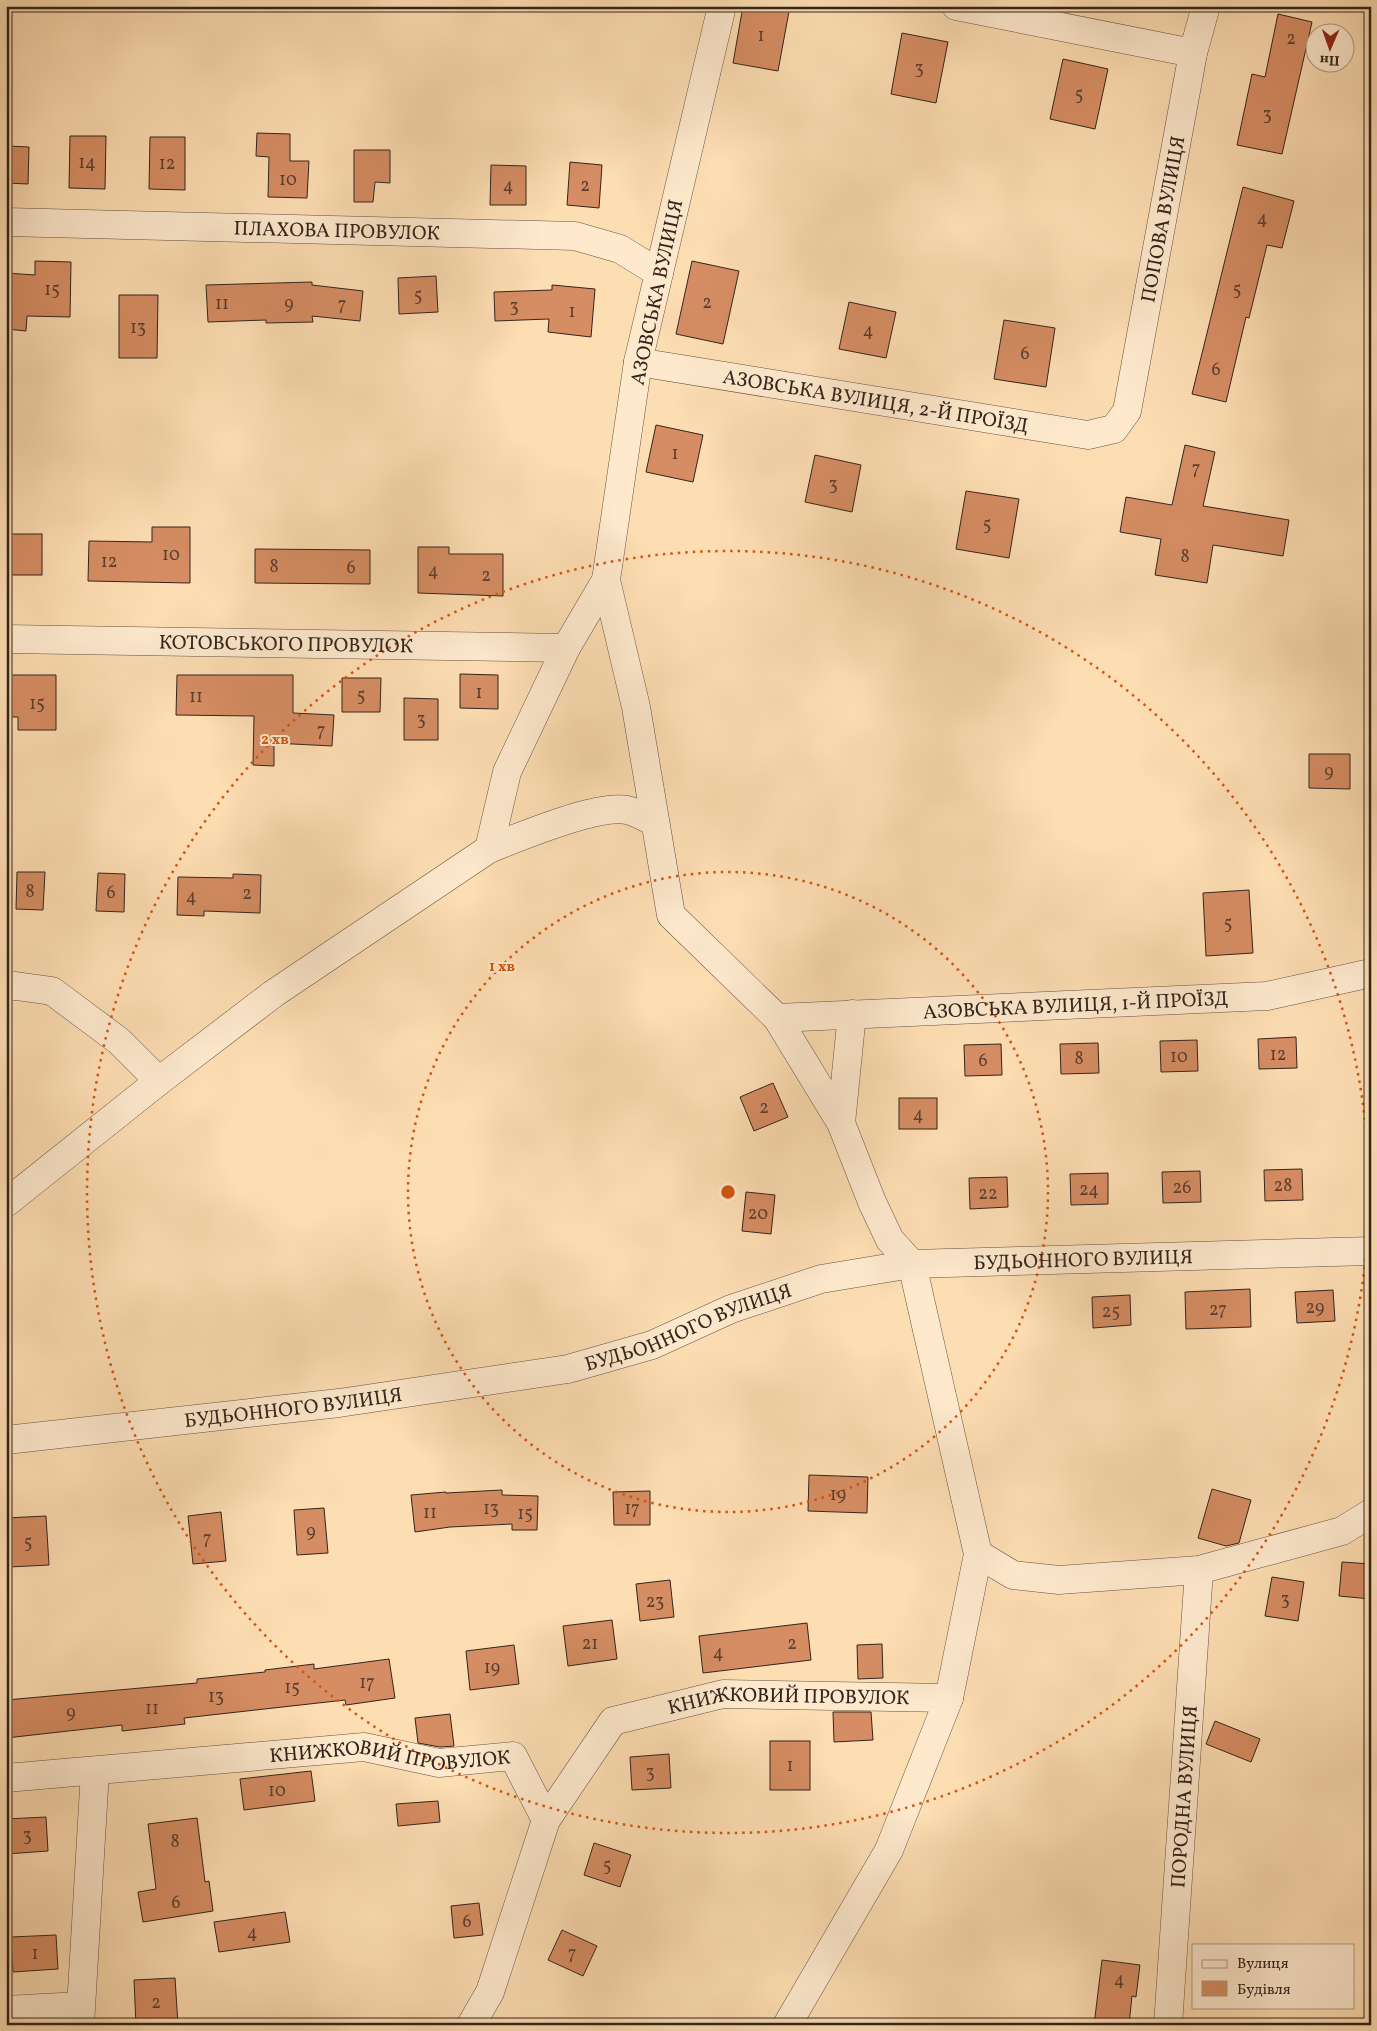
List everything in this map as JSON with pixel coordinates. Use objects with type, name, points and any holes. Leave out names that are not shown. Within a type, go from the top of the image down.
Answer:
[{"type":"street","name":"АЗОВСЬКА ВУЛИЦЯ","points":[[606,580],[638,362],[722,6]]},
{"type":"street","points":[[956,6],[1194,53]]},
{"type":"street","name":"ПОПОВА ВУЛИЦЯ","points":[[1114,429],[1127,411],[1194,53],[1206,6]]},
{"type":"street","name":"ПЛАХОВА ПРОВУЛОК","points":[[6,222],[575,236],[620,249],[659,273]]},
{"type":"street","name":"АЗОВСЬКА ВУЛИЦЯ, 2-Й ПРОЇЗД","points":[[638,362],[1088,435],[1114,429]]},
{"type":"street","points":[[489,849],[507,772],[566,648],[606,580]]},
{"type":"street","points":[[606,580],[636,708],[671,915],[777,1018],[840,1123],[872,1202],[890,1240],[912,1264],[978,1554],[949,1698],[889,1850],[788,2025]]},
{"type":"street","name":"КОТОВСЬКОГО ПРОВУЛОК","points":[[6,639],[566,648]]},
{"type":"street","points":[[6,1203],[159,1081],[273,994],[489,849],[537,830],[594,812],[626,810],[655,822]]},
{"type":"street","name":"АЗОВСЬКА ВУЛИЦЯ, 1-Й ПРОЇЗД","points":[[777,1018],[1267,996],[1371,973]]},
{"type":"street","points":[[6,986],[52,991],[119,1041],[159,1081]]},
{"type":"street","points":[[840,1123],[852,1014]]},
{"type":"street","name":"БУДЬОННОГО ВУЛИЦЯ","points":[[6,1440],[339,1403],[568,1369],[652,1345],[731,1309],[821,1279],[912,1264],[1371,1252]]},
{"type":"street","points":[[978,1554],[1013,1575],[1059,1580],[1199,1570],[1342,1531],[1371,1513]]},
{"type":"street","name":"ПОРОДНА ВУЛИЦЯ","points":[[1168,2025],[1199,1570]]},
{"type":"street","name":"КНИЖКОВИЙ ПРОВУЛОК","points":[[6,1778],[364,1747],[439,1763],[513,1756],[546,1820],[613,1721],[724,1694],[949,1698]]},
{"type":"street","points":[[6,2010],[80,2015],[95,1771]]},
{"type":"street","points":[[471,2025],[490,1992],[546,1820]]},
{"type":"building","points":[[743,6],[790,6],[778,71],[733,63]]},
{"type":"building","points":[[1278,14],[1312,22],[1304,22],[1304,57],[1282,154],[1237,145],[1252,74],[1265,77]]},
{"type":"building","points":[[902,33],[948,42],[936,103],[891,94]]},
{"type":"building","points":[[1063,59],[1108,69],[1095,129],[1050,119]]},
{"type":"building","points":[[257,133],[290,134],[290,161],[309,161],[307,198],[268,197],[269,157],[256,156]]},
{"type":"building","points":[[70,136],[106,136],[105,189],[69,188]]},
{"type":"building","points":[[150,137],[185,137],[185,190],[149,189]]},
{"type":"building","points":[[6,146],[29,147],[28,184],[6,183]]},
{"type":"building","points":[[354,150],[390,150],[390,183],[375,182],[373,202],[354,202]]},
{"type":"building","points":[[570,162],[602,165],[599,208],[567,205]]},
{"type":"building","points":[[491,165],[526,166],[526,205],[490,205]]},
{"type":"building","points":[[1243,187],[1294,201],[1282,248],[1267,245],[1249,318],[1246,317],[1226,402],[1192,394]]},
{"type":"building","points":[[35,261],[71,262],[70,317],[27,316],[26,331],[6,329],[6,273],[35,275]]},
{"type":"building","points":[[692,261],[739,271],[723,344],[676,334]]},
{"type":"building","points":[[436,276],[438,312],[399,314],[398,278]]},
{"type":"building","points":[[312,282],[312,285],[363,291],[360,321],[312,316],[313,322],[266,323],[266,320],[208,322],[206,285]]},
{"type":"building","points":[[552,285],[595,289],[591,337],[548,332],[549,319],[495,321],[494,292],[552,290]]},
{"type":"building","points":[[119,295],[158,295],[157,358],[119,358]]},
{"type":"building","points":[[849,302],[896,312],[886,358],[839,349]]},
{"type":"building","points":[[1004,320],[1055,328],[1046,387],[994,379]]},
{"type":"building","points":[[656,425],[703,435],[693,482],[646,472]]},
{"type":"building","points":[[1185,445],[1215,452],[1203,506],[1289,520],[1283,556],[1213,545],[1207,583],[1155,575],[1161,539],[1120,532],[1126,497],[1172,505]]},
{"type":"building","points":[[815,455],[861,465],[852,512],[805,502]]},
{"type":"building","points":[[966,491],[1019,499],[1009,558],[956,549]]},
{"type":"building","points":[[152,527],[190,527],[190,583],[88,581],[89,541],[152,542]]},
{"type":"building","points":[[8,534],[42,534],[42,575],[8,575]]},
{"type":"building","points":[[418,547],[449,547],[449,554],[503,554],[503,596],[418,593]]},
{"type":"building","points":[[255,549],[370,550],[370,584],[255,583]]},
{"type":"building","points":[[460,674],[498,675],[498,709],[460,708]]},
{"type":"building","points":[[6,675],[56,675],[56,730],[18,730],[18,717],[6,717]]},
{"type":"building","points":[[177,675],[293,675],[293,713],[334,715],[332,746],[274,743],[274,766],[253,765],[254,716],[176,715]]},
{"type":"building","points":[[342,678],[381,678],[380,712],[342,712]]},
{"type":"building","points":[[404,698],[438,699],[438,740],[404,740]]},
{"type":"building","points":[[1309,754],[1350,754],[1350,789],[1309,788]]},
{"type":"building","points":[[17,872],[45,872],[43,910],[16,909]]},
{"type":"building","points":[[98,873],[125,874],[124,912],[96,911]]},
{"type":"building","points":[[233,874],[261,875],[260,913],[204,911],[204,916],[177,915],[178,877],[233,878]]},
{"type":"building","points":[[1249,890],[1253,953],[1206,956],[1203,893]]},
{"type":"building","points":[[1296,1037],[1297,1068],[1259,1069],[1258,1039]]},
{"type":"building","points":[[1197,1040],[1198,1071],[1161,1072],[1160,1041]]},
{"type":"building","points":[[1098,1043],[1099,1073],[1061,1074],[1060,1044]]},
{"type":"building","points":[[1001,1044],[1002,1075],[965,1076],[964,1045]]},
{"type":"building","points":[[773,1083],[788,1117],[754,1131],[740,1097]]},
{"type":"building","points":[[899,1098],[937,1098],[937,1129],[899,1129]]},
{"type":"building","points":[[1302,1169],[1303,1200],[1265,1201],[1264,1170]]},
{"type":"building","points":[[1200,1171],[1201,1202],[1163,1203],[1162,1172]]},
{"type":"building","points":[[1108,1173],[1108,1204],[1071,1205],[1070,1174]]},
{"type":"building","points":[[1007,1177],[1008,1207],[970,1209],[969,1178]]},
{"type":"building","points":[[746,1192],[775,1195],[771,1234],[742,1231]]},
{"type":"building","points":[[1250,1289],[1251,1327],[1186,1329],[1185,1292]]},
{"type":"building","points":[[1333,1290],[1335,1321],[1297,1323],[1295,1292]]},
{"type":"building","points":[[1130,1295],[1131,1325],[1093,1328],[1092,1297]]},
{"type":"building","points":[[809,1475],[868,1477],[867,1513],[808,1511]]},
{"type":"building","points":[[1212,1489],[1251,1500],[1239,1543],[1226,1546],[1198,1538]]},
{"type":"building","points":[[502,1490],[502,1495],[538,1496],[537,1530],[512,1530],[512,1524],[450,1527],[415,1532],[411,1495]]},
{"type":"building","points":[[650,1491],[650,1525],[614,1525],[613,1492]]},
{"type":"building","points":[[324,1508],[328,1553],[297,1555],[294,1510]]},
{"type":"building","points":[[221,1512],[226,1561],[193,1564],[188,1516]]},
{"type":"building","points":[[46,1516],[49,1565],[9,1567],[6,1518]]},
{"type":"building","points":[[1342,1562],[1371,1564],[1371,1599],[1339,1596]]},
{"type":"building","points":[[1272,1577],[1304,1582],[1298,1621],[1265,1616]]},
{"type":"building","points":[[670,1580],[674,1617],[640,1621],[636,1584]]},
{"type":"building","points":[[612,1620],[617,1659],[568,1666],[563,1626]]},
{"type":"building","points":[[807,1623],[811,1660],[703,1673],[699,1636]]},
{"type":"building","points":[[882,1644],[883,1678],[858,1679],[857,1645]]},
{"type":"building","points":[[514,1645],[519,1684],[470,1690],[466,1651]]},
{"type":"building","points":[[389,1659],[395,1698],[346,1705],[345,1700],[184,1718],[185,1724],[122,1731],[122,1725],[6,1738],[6,1700],[197,1683],[197,1679],[265,1672],[265,1670],[314,1664],[314,1669]]},
{"type":"building","points":[[833,1712],[871,1712],[873,1740],[834,1742]]},
{"type":"building","points":[[450,1714],[454,1746],[440,1747],[418,1743],[415,1718]]},
{"type":"building","points":[[1215,1721],[1260,1739],[1251,1762],[1206,1744]]},
{"type":"building","points":[[770,1741],[810,1741],[810,1790],[770,1790]]},
{"type":"building","points":[[669,1754],[671,1788],[632,1790],[630,1757]]},
{"type":"building","points":[[311,1771],[315,1801],[244,1810],[240,1779]]},
{"type":"building","points":[[438,1801],[440,1822],[398,1826],[396,1804]]},
{"type":"building","points":[[46,1817],[48,1851],[6,1854],[6,1819]]},
{"type":"building","points":[[197,1818],[205,1882],[209,1881],[213,1911],[143,1922],[138,1892],[156,1889],[148,1824]]},
{"type":"building","points":[[594,1843],[631,1855],[620,1887],[584,1875]]},
{"type":"building","points":[[479,1903],[483,1935],[454,1938],[451,1906]]},
{"type":"building","points":[[285,1912],[290,1942],[219,1952],[214,1922]]},
{"type":"building","points":[[562,1930],[597,1946],[583,1976],[548,1960]]},
{"type":"building","points":[[56,1935],[58,1969],[13,1972],[11,1937]]},
{"type":"building","points":[[1102,1960],[1140,1965],[1136,1997],[1132,1996],[1129,2025],[1094,2025]]},
{"type":"building","points":[[175,1978],[178,2025],[136,2025],[134,1980]]}]
